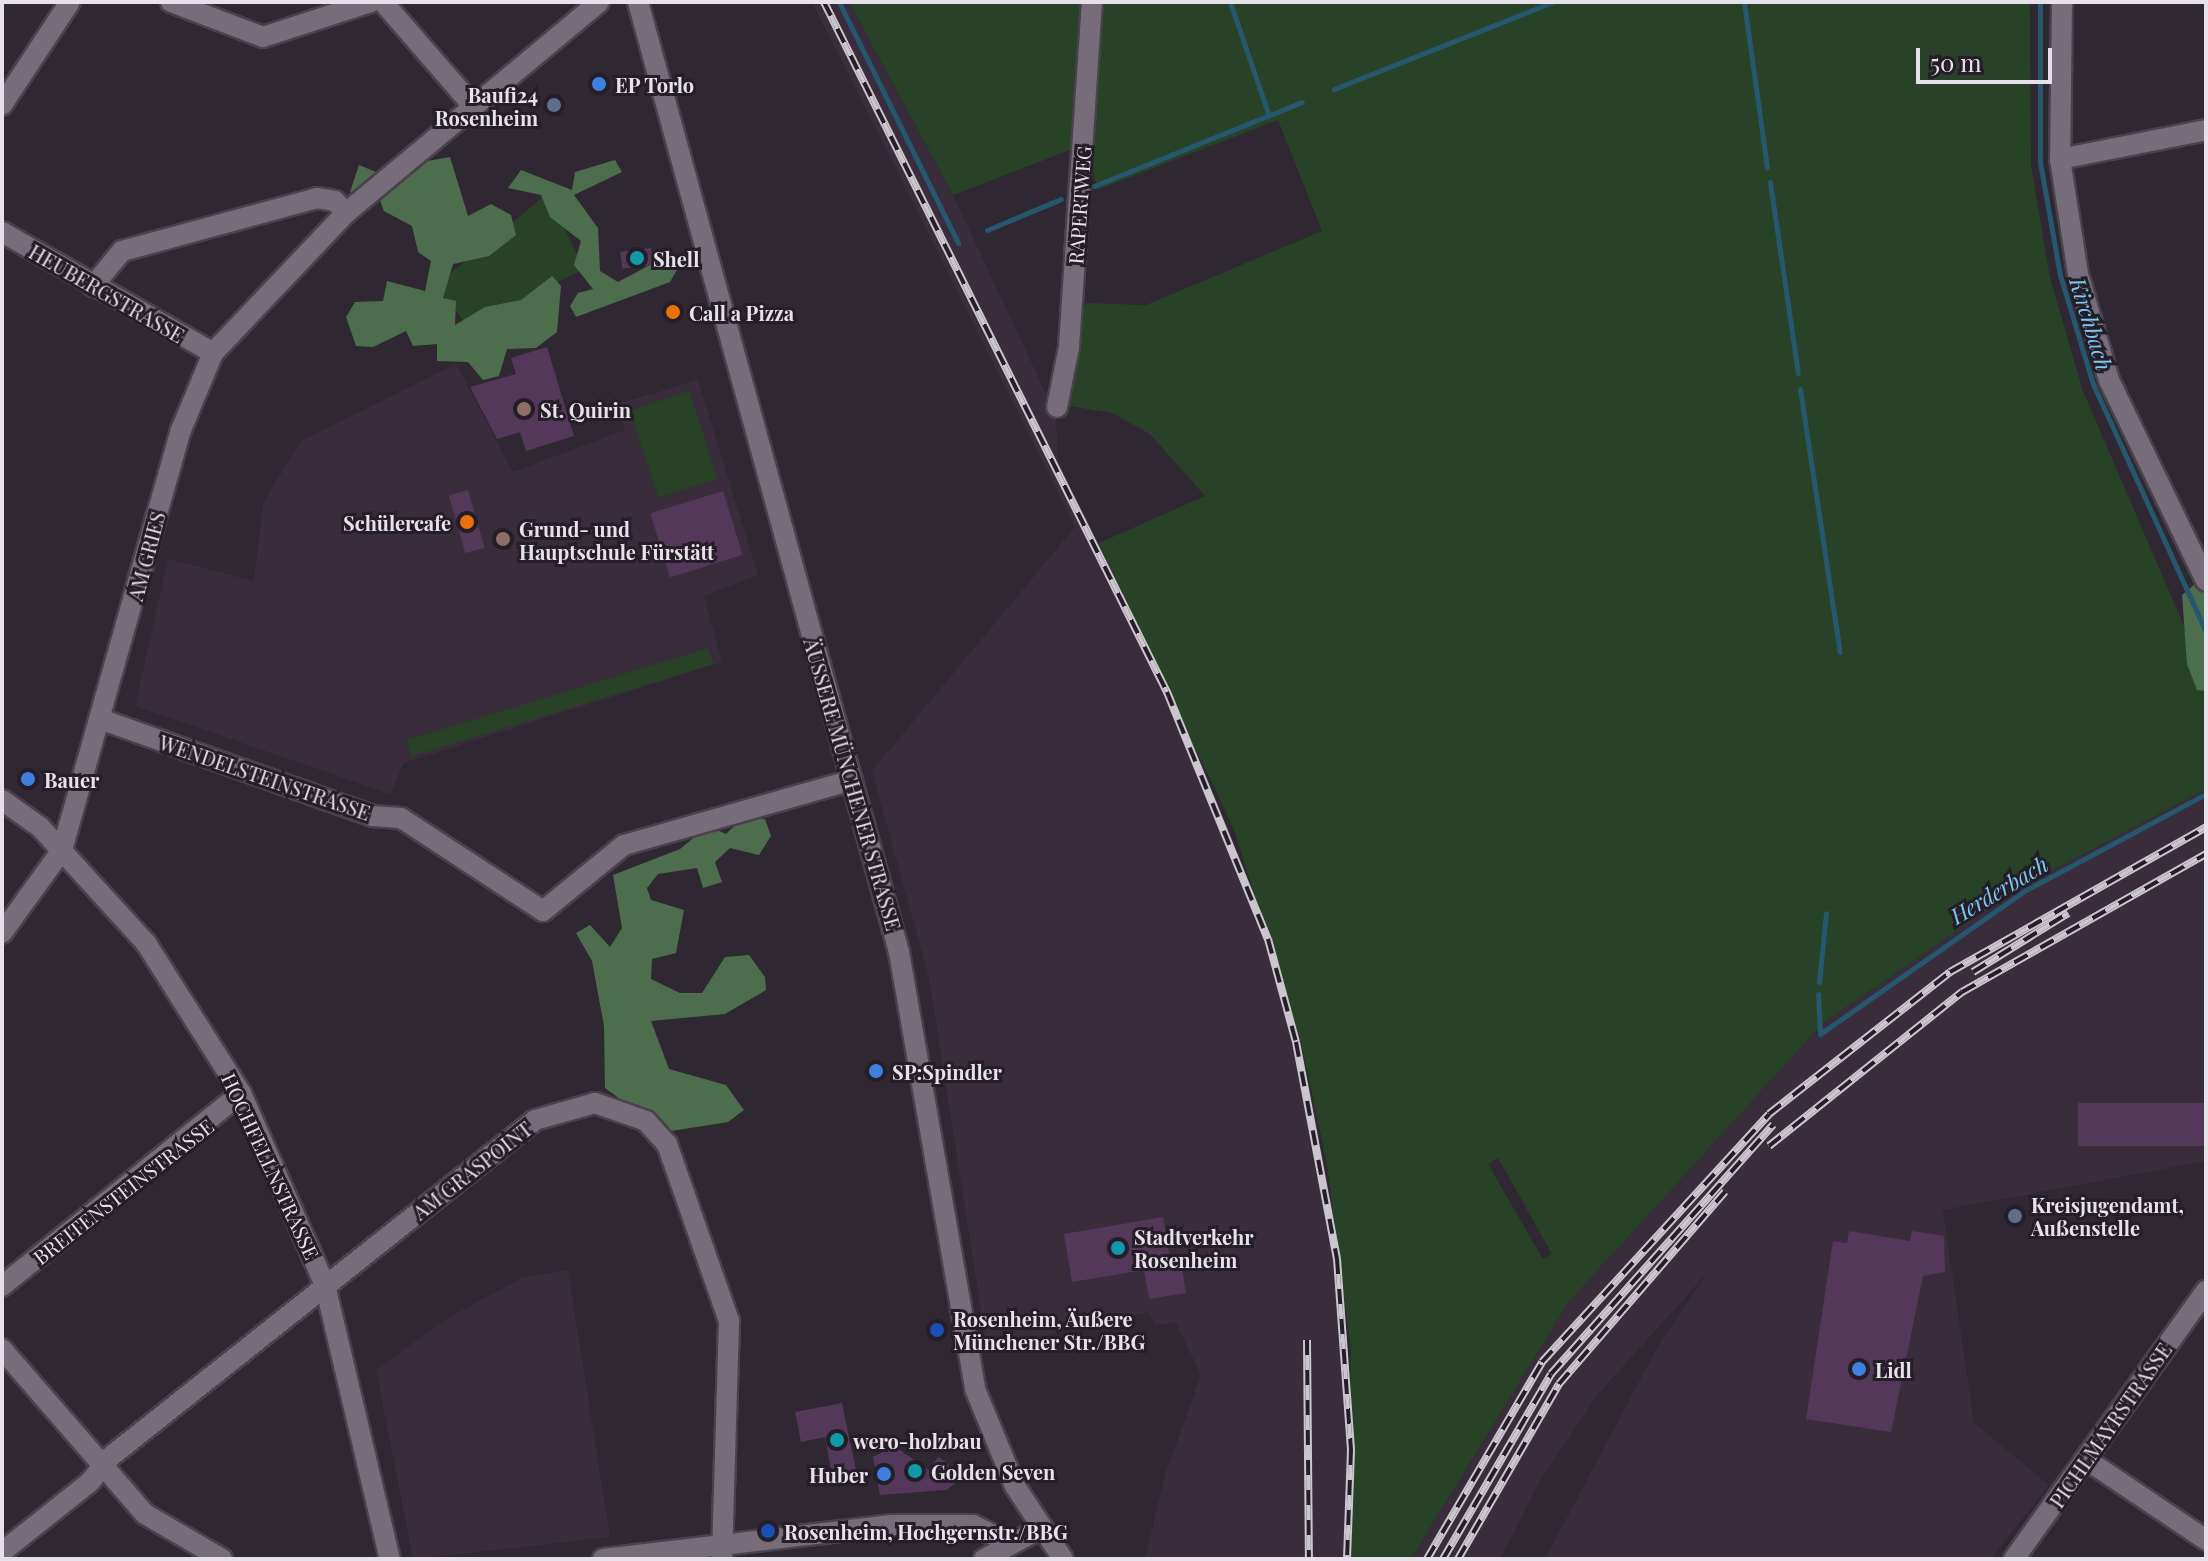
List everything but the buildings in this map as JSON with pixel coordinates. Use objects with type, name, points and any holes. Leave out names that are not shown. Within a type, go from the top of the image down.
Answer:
[{"type":"street","points":[[2,105],[70,2]]},
{"type":"street","points":[[171,2],[263,37],[371,2]]},
{"type":"street","points":[[383,2],[474,107]]},
{"type":"street","name":"AM GRIES","points":[[2,933],[62,850],[181,430],[213,353],[346,213],[599,2]]},
{"type":"street","name":"ÄUSSERE MÜNCHENER STRASSE","points":[[638,2],[899,952],[964,1349],[991,1435],[1040,1529],[1063,1559]]},
{"type":"street","name":"RAPERTWEG","points":[[1057,407],[1069,347],[1092,2]]},
{"type":"street","points":[[2062,2],[2060,159],[2078,274],[2109,380],[2206,581]]},
{"type":"street","points":[[2060,159],[2206,130]]},
{"type":"street","points":[[93,286],[122,251],[317,198],[335,201],[346,213]]},
{"type":"street","name":"HEUBERGSTRASSE","points":[[2,232],[213,353]]},
{"type":"street","name":"WENDELSTEINSTRASSE","points":[[100,719],[372,816],[401,818],[543,911],[624,845],[852,780]]},
{"type":"street","name":"HOCHFELLNSTRASSE","points":[[2,800],[62,850],[146,943],[241,1093],[325,1285],[390,1559]]},
{"type":"street","name":"BREITENSTEINSTRASSE","points":[[2,1286],[241,1093]]},
{"type":"street","name":"AM GRASPOINT","points":[[2,1552],[325,1285],[535,1120],[595,1103],[646,1121],[667,1144],[688,1191],[729,1321],[723,1552]]},
{"type":"street","name":"PICHLMAYRSTRASSE","points":[[2014,1559],[2206,1291]]},
{"type":"street","points":[[2,1349],[100,1470],[173,1534],[222,1559]]},
{"type":"street","points":[[2087,1460],[2206,1540]]},
{"type":"street","points":[[603,1559],[723,1552],[892,1525],[973,1525],[1009,1543]]},
{"type":"street","points":[[984,1559],[1040,1529]]},
{"type":"shaded area","points":[[812,2],[849,2],[953,195],[1056,415],[1058,462],[1172,690],[1272,937],[1301,1041],[1342,1259],[1353,1443],[1348,1559],[1145,1559],[1165,1475],[1201,1375],[1176,1323],[1156,1325],[1148,1312],[987,1349],[929,978],[872,771],[1075,527]]},
{"type":"shaded area","name":"Grund- und Hauptschule Fürstätt","points":[[456,364],[513,472],[625,430],[617,404],[698,380],[758,575],[704,596],[722,662],[404,763],[390,794],[135,706],[168,559],[254,581],[263,503],[301,441]]},
{"type":"shaded area","points":[[2206,789],[2206,1161],[1943,1210],[1974,1423],[2049,1485],[1991,1559],[1545,1559],[1658,1346],[1708,1272],[1599,1393],[1542,1477],[1500,1559],[1411,1559],[1568,1303],[1823,1023],[2019,888]]},
{"type":"shaded area","points":[[568,1270],[610,1537],[413,1559],[376,1370],[446,1319],[522,1278]]},
{"type":"green space","points":[[849,2],[2030,2],[2031,165],[2050,278],[2083,391],[2206,677],[2206,789],[2019,888],[1823,1023],[1568,1303],[1411,1559],[1348,1559],[1351,1350],[1327,1164],[1301,1041],[1234,830],[1099,543],[1205,496],[1150,434],[1112,413],[1069,406],[1085,303],[1146,305],[1322,231],[1278,120],[1097,190],[1088,143],[953,195]],"holes":[[[1498,1158],[1552,1254],[1543,1259],[1488,1164]]]},
{"type":"green space","points":[[450,157],[468,216],[491,204],[511,215],[516,235],[489,256],[453,264],[443,298],[456,301],[455,325],[485,307],[521,300],[552,276],[561,286],[557,332],[536,348],[507,349],[499,376],[483,380],[468,362],[437,361],[437,344],[413,346],[406,331],[373,347],[356,346],[346,317],[355,302],[383,301],[387,281],[425,291],[431,261],[418,252],[412,226],[384,211],[378,195],[350,192],[359,165],[398,181],[416,163]]},
{"type":"green space","points":[[615,160],[622,172],[574,195],[598,228],[600,271],[618,282],[663,258],[678,268],[670,282],[576,317],[570,306],[578,293],[593,289],[574,265],[581,241],[550,217],[541,195],[508,188],[521,170],[572,190],[575,172]]},
{"type":"green space","points":[[548,193],[584,269],[468,326],[435,286]]},
{"type":"green space","points":[[689,391],[717,478],[658,498],[630,410]]},
{"type":"green space","points":[[2195,584],[2206,586],[2206,691],[2197,690],[2187,664],[2182,595]]},
{"type":"green space","points":[[708,648],[713,664],[412,756],[407,740]]},
{"type":"green space","points":[[743,818],[765,819],[771,836],[759,855],[730,848],[715,862],[722,882],[703,888],[697,868],[658,874],[647,888],[651,900],[684,910],[676,953],[652,959],[651,979],[680,993],[702,993],[725,957],[749,955],[765,977],[766,990],[725,1014],[651,1021],[669,1069],[726,1085],[744,1110],[728,1122],[665,1132],[605,1088],[604,1026],[592,961],[576,933],[590,925],[610,947],[622,928],[613,875],[680,849],[708,826],[726,834]]},
{"type":"waterway","points":[[839,2],[958,243]]},
{"type":"waterway","points":[[1230,2],[1269,116]]},
{"type":"waterway","points":[[1334,89],[1553,2]]},
{"type":"waterway","points":[[1744,2],[1767,167]]},
{"type":"waterway","name":"Kirchbach","points":[[2040,2],[2040,162],[2060,275],[2093,384],[2206,632]]},
{"type":"waterway","points":[[1094,186],[1302,102]]},
{"type":"waterway","points":[[1770,182],[1798,373]]},
{"type":"waterway","points":[[987,230],[1061,199]]},
{"type":"waterway","points":[[1800,389],[1840,652]]},
{"type":"waterway","name":"Herderbach","points":[[1818,994],[1820,1034],[2026,890],[2206,794]]},
{"type":"waterway","points":[[1819,982],[1826,913]]},
{"type":"railway","points":[[824,2],[1167,692],[1268,939],[1296,1042],[1337,1259],[1351,1450],[1347,1559]]},
{"type":"railway","points":[[1427,1559],[1542,1362],[1769,1114],[1950,972],[2206,827]]},
{"type":"railway","points":[[1769,1146],[1962,992],[2206,854]]},
{"type":"railway","points":[[1973,972],[2068,913]]},
{"type":"railway","points":[[1443,1559],[1551,1374],[1773,1125]]},
{"type":"railway","points":[[1458,1559],[1559,1384],[1725,1192]]},
{"type":"railway","points":[[1307,1340],[1309,1559]]},
{"type":"place","name":"EP Torlo","points":[[599,84]]},
{"type":"place","name":"Baufi24 Rosenheim","points":[[554,105]]},
{"type":"place","name":"Shell","points":[[637,258]]},
{"type":"place","name":"Call a Pizza","points":[[673,312]]},
{"type":"place","name":"St. Quirin","points":[[524,409]]},
{"type":"place","name":"Schülercafe","points":[[467,522]]},
{"type":"place","name":"Grund- und Hauptschule Fürstätt","points":[[503,539]]},
{"type":"place","name":"Bauer","points":[[28,779]]},
{"type":"place","name":"SP:Spindler","points":[[876,1071]]},
{"type":"place","name":"Kreisjugendamt, Außenstelle","points":[[2015,1216]]},
{"type":"place","name":"Stadtverkehr Rosenheim","points":[[1118,1248]]},
{"type":"place","name":"Rosenheim, Äußere Münchener Str./BBG","points":[[937,1330]]},
{"type":"place","name":"Lidl","points":[[1859,1369]]},
{"type":"place","name":"wero-holzbau","points":[[837,1440]]},
{"type":"place","name":"Golden Seven","points":[[915,1471]]},
{"type":"place","name":"Huber","points":[[884,1474]]},
{"type":"place","name":"Rosenheim, Hochgernstr./BBG","points":[[768,1531]]}]
